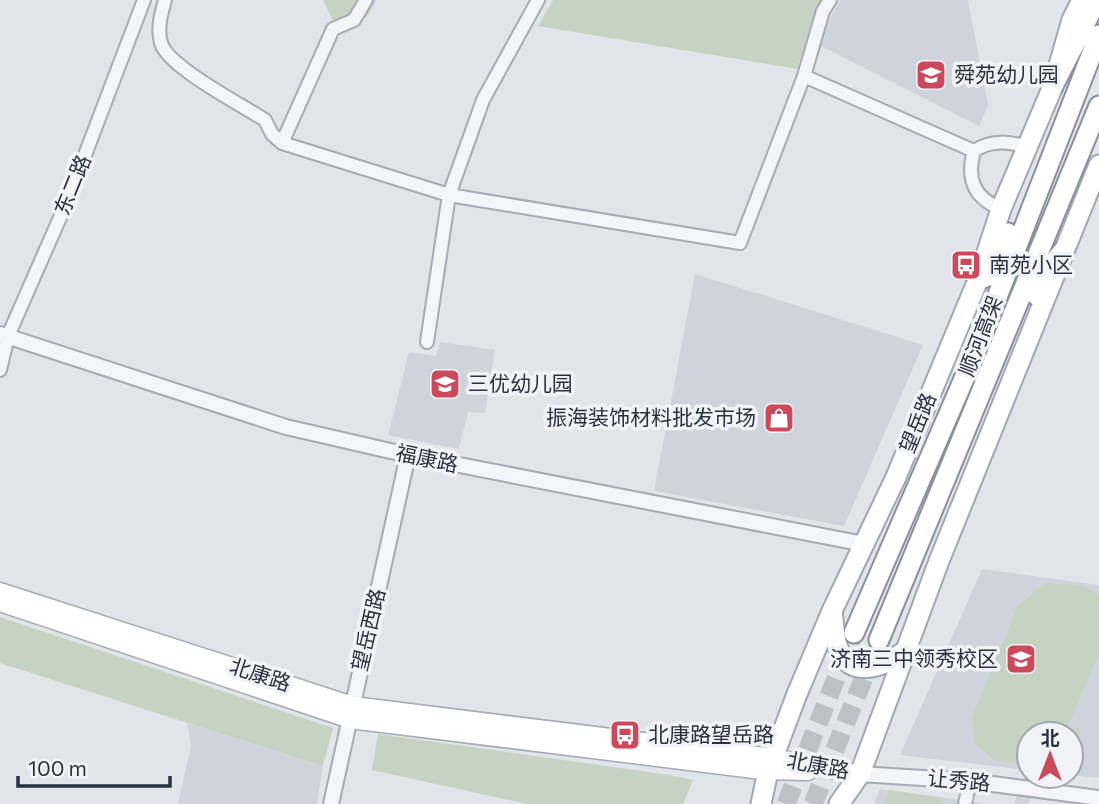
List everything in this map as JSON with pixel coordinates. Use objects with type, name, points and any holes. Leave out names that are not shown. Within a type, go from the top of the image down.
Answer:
[{"type":"main road","name":"望岳路","points":[[761,804],[770,764],[832,611],[864,544],[978,280],[1002,209],[1053,86],[1072,20],[1083,0]]},
{"type":"main road","points":[[1053,86],[1097,0]]},
{"type":"main road","name":"顺河高架","points":[[854,633],[976,351],[1099,35]]},
{"type":"main road","name":"顺河高架","points":[[879,639],[1099,106]]},
{"type":"main road","points":[[839,804],[860,774],[905,651],[1099,165]]},
{"type":"main road","points":[[978,280],[988,275],[1023,204],[1034,197]]},
{"type":"main road","points":[[1007,333],[1021,325],[1047,271],[1064,250]]},
{"type":"main road","name":"北康路","points":[[0,590],[351,712]]},
{"type":"main road","name":"北康路","points":[[0,603],[351,712],[860,774]]},
{"type":"main road","points":[[832,611],[837,647],[860,668],[876,668],[905,651]]},
{"type":"street","name":"东二路","points":[[0,370],[4,335],[69,197],[144,0]]},
{"type":"street","points":[[165,0],[159,23],[161,45],[175,62],[265,120],[272,134],[282,143],[449,195],[740,243],[804,76],[822,11],[830,0]]},
{"type":"street","points":[[282,143],[333,29],[354,20],[366,0]]},
{"type":"street","points":[[427,342],[449,195],[483,100],[538,0]]},
{"type":"street","points":[[804,76],[974,151]]},
{"type":"street","points":[[1002,209],[988,203],[976,191],[969,169],[974,151],[985,144],[1001,142],[1029,147]]},
{"type":"street","name":"福康路","points":[[4,335],[286,427],[408,456],[864,544]]},
{"type":"street","name":"望岳西路","points":[[331,804],[408,456]]},
{"type":"street","name":"让秀路","points":[[860,774],[970,781],[1099,798]]},
{"type":"street","points":[[965,804],[970,781]]},
{"type":"shaded area","name":"舜苑幼儿园","points":[[841,0],[968,0],[988,105],[979,126],[821,46],[830,17]]},
{"type":"shaded area","name":"振海装饰材料批发市场","points":[[695,274],[923,345],[844,526],[654,491]]},
{"type":"shaded area","name":"三优幼儿园","points":[[440,342],[495,350],[485,413],[468,412],[459,449],[388,435],[409,352],[436,356]]},
{"type":"shaded area","name":"济南三中领秀校区","points":[[982,569],[1099,585],[1099,778],[1085,776],[1085,720],[1015,720],[1015,769],[900,755]]},
{"type":"shaded area","points":[[187,723],[323,766],[317,804],[178,804],[191,746]]},
{"type":"shaded area","points":[[880,789],[989,804],[874,804]]},
{"type":"shaded area","name":"济南三中领秀校区","points":[[1019,790],[1034,790],[1028,804],[1014,804]]},
{"type":"green space","points":[[323,0],[376,0],[369,15],[339,33]]},
{"type":"green space","points":[[553,0],[822,0],[816,9],[797,69],[538,26]]},
{"type":"green space","points":[[1045,583],[1083,585],[1099,595],[1099,654],[1070,720],[1015,720],[1015,764],[994,760],[974,742],[972,717],[1018,606]]},
{"type":"green space","points":[[0,617],[333,728],[323,766],[0,663]]},
{"type":"green space","points":[[378,734],[693,780],[683,804],[527,804],[372,770]]},
{"type":"green space","points":[[889,790],[944,798],[942,804],[885,804]]},
{"type":"tunnel","points":[[786,804],[854,633]]},
{"type":"tunnel","points":[[813,804],[879,640]]},
{"type":"place","name":"舜苑幼儿园","points":[[931,75]]},
{"type":"place","name":"南苑小区","points":[[966,265]]},
{"type":"place","name":"三优幼儿园","points":[[445,384]]},
{"type":"place","name":"振海装饰材料批发市场","points":[[779,418]]},
{"type":"place","name":"济南三中领秀校区","points":[[1021,659]]},
{"type":"place","name":"北康路望岳路","points":[[625,735]]}]
